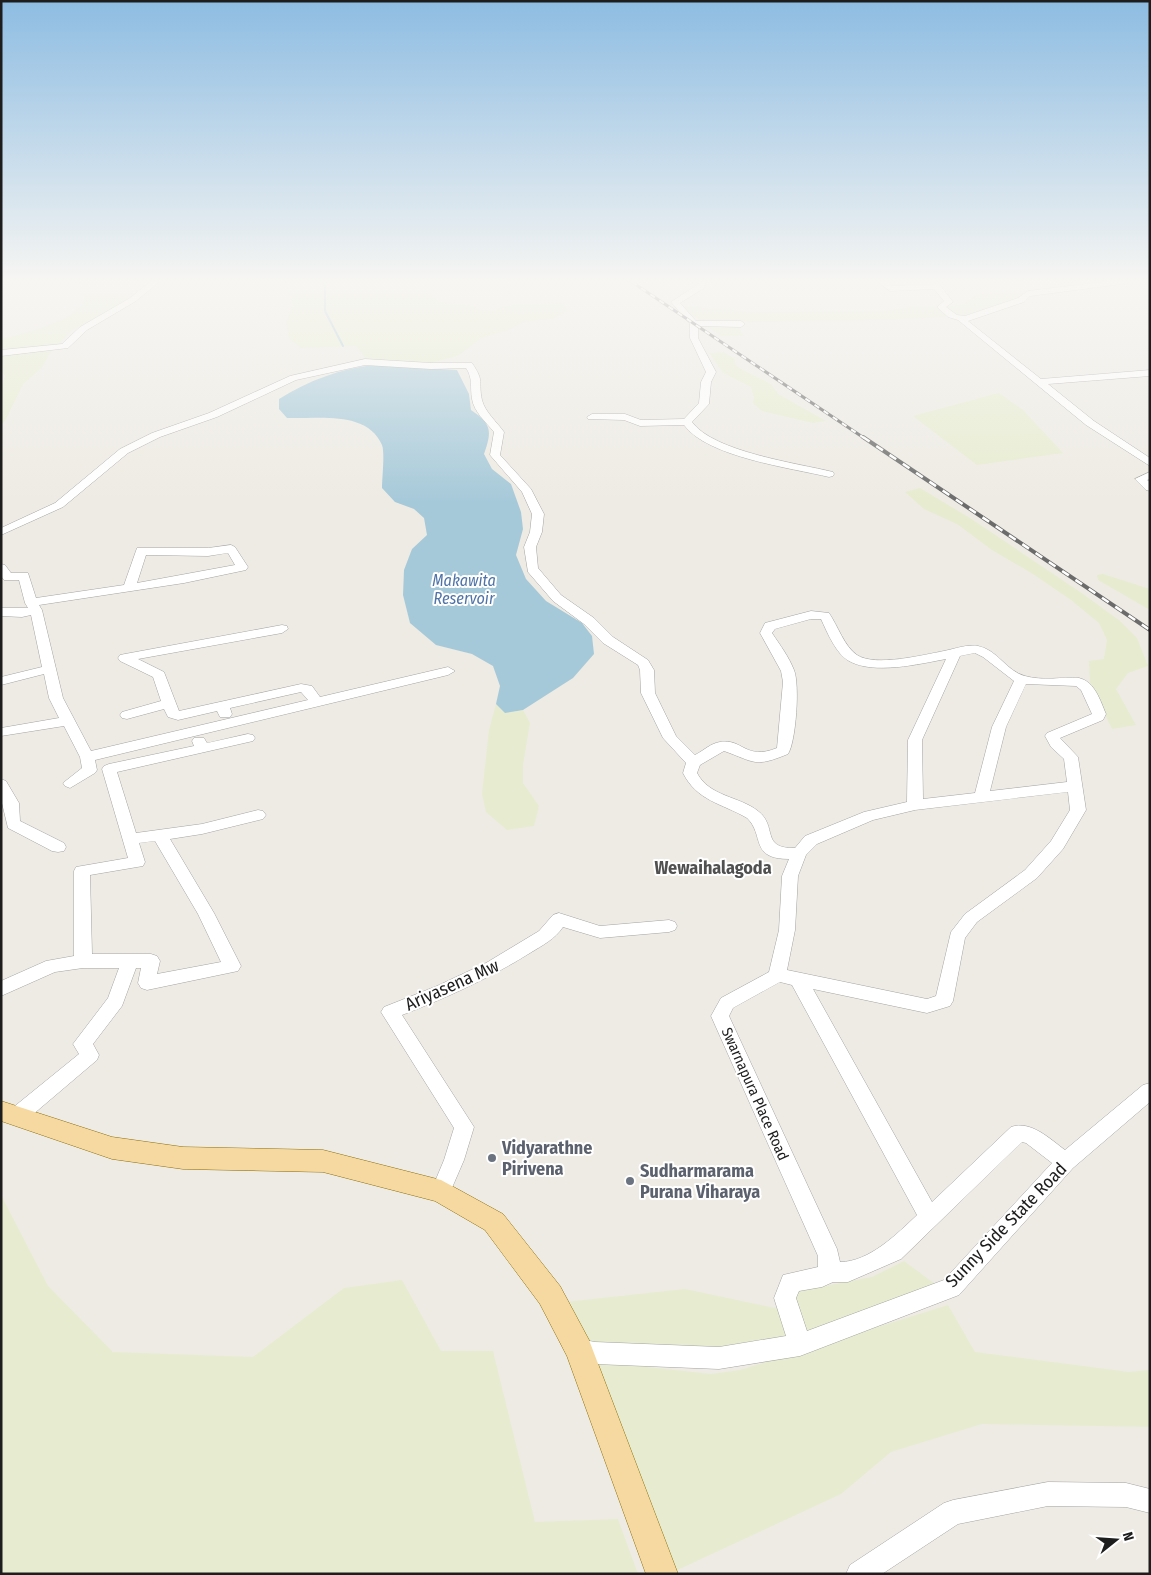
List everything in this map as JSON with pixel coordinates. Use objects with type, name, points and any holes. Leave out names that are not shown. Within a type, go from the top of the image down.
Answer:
[{"type":"main road","points":[[9,1113],[112,1148],[183,1158],[322,1161],[440,1191],[494,1222],[550,1295],[579,1350],[662,1574]]},
{"type":"street","points":[[592,417],[625,417],[640,423],[687,422],[704,404],[706,382],[711,372],[703,356]]},
{"type":"street","points":[[1007,356],[1090,423],[1150,463]]},
{"type":"street","points":[[1,532],[59,506],[124,451],[156,435],[213,415],[293,378],[365,362],[431,366],[469,365],[476,375],[477,400],[482,411],[499,432],[495,455],[527,491],[538,514],[536,532],[530,547],[532,569],[557,598],[589,621],[608,640],[643,663],[647,670],[648,693],[670,738],[694,762]]},
{"type":"street","points":[[1040,382],[1150,373]]},
{"type":"street","points":[[687,422],[692,430],[702,438],[727,449],[829,474]]},
{"type":"street","points":[[1150,475],[1140,479],[1150,488]]},
{"type":"street","points":[[1,612],[22,613],[33,607],[242,567],[231,548],[208,552],[141,551],[129,587]]},
{"type":"street","points":[[1,568],[8,577],[24,576],[50,669],[56,698],[87,756],[90,770],[70,783]]},
{"type":"street","points":[[799,853],[776,852],[770,849],[754,815],[702,790],[693,782],[690,773],[694,762],[721,746],[727,746],[753,758],[768,757],[783,751],[786,743],[790,682],[788,671],[766,633],[770,626],[811,615],[825,616],[852,657],[862,662],[874,664],[907,661],[975,649],[984,650],[991,654],[1002,667],[1021,680],[1080,682],[1086,688],[1099,714],[1098,718],[1052,736],[1056,744],[1071,757],[1078,810],[1057,845],[1031,874],[970,918],[957,936],[944,1001],[927,1006],[777,974],[787,930],[790,876],[799,853],[811,840],[869,816],[915,805],[1074,786]]},
{"type":"street","points":[[124,658],[282,629]]},
{"type":"street","points":[[124,658],[122,658],[124,654],[195,637]]},
{"type":"street","points":[[915,805],[915,740],[955,652]]},
{"type":"street","points":[[124,658],[159,675],[172,714],[178,716],[301,688],[307,689],[316,702]]},
{"type":"street","points":[[1,681],[50,669]]},
{"type":"street","points":[[87,756],[448,671]]},
{"type":"street","points":[[981,797],[999,727],[1021,680]]},
{"type":"street","points":[[127,715],[170,704]]},
{"type":"street","points":[[222,705],[228,723]]},
{"type":"street","points":[[1,732],[68,721]]},
{"type":"street","points":[[195,731],[202,749]]},
{"type":"street","points":[[83,961],[82,871],[137,862],[109,769],[248,738]]},
{"type":"street","points":[[1,784],[11,804],[13,824],[58,847]]},
{"type":"street","points":[[130,839],[202,829],[258,815]]},
{"type":"street","points":[[1,989],[52,966],[83,961],[151,961],[146,983],[232,966],[206,913],[159,834]]},
{"type":"street","name":"Ariyasena Mw","points":[[440,1191],[454,1160],[464,1127],[390,1012],[457,986],[493,968],[554,930],[559,919],[600,932],[670,926]]},
{"type":"street","points":[[9,1113],[90,1055],[82,1044],[116,1001],[130,960]]},
{"type":"street","name":"Swarnapura Place Road","points":[[777,974],[771,980],[728,1003],[720,1016],[829,1256],[829,1272]]},
{"type":"street","points":[[798,979],[929,1218]]},
{"type":"street","name":"Sunny Side State Road","points":[[579,1350],[595,1353],[719,1358],[800,1345],[951,1288],[1066,1162],[1092,1138],[1150,1091]]},
{"type":"street","points":[[800,1345],[785,1298],[791,1282],[822,1277],[829,1272],[848,1272],[893,1252],[1018,1133],[1031,1136],[1066,1162]]},
{"type":"street","points":[[859,1574],[953,1512],[1048,1494],[1126,1495],[1150,1501]]},
{"type":"green space","points":[[1,356],[49,356],[42,368],[23,384],[1,426],[1,388],[5,376],[1,370]]},
{"type":"green space","points":[[363,356],[459,356],[430,363],[366,359]]},
{"type":"green space","points":[[711,356],[730,356],[735,359],[735,364],[741,369],[771,384],[778,394],[826,421],[813,423],[762,411],[753,403],[754,397],[751,387],[723,373]]},
{"type":"green space","points":[[999,393],[1023,410],[1063,453],[977,465],[913,416]]},
{"type":"green space","points":[[920,488],[973,520],[1083,594],[1120,621],[1137,638],[1148,666],[1128,673],[1116,689],[1136,725],[1112,729],[1090,684],[1089,661],[1104,659],[1107,640],[1099,623],[1071,600],[1033,574],[992,550],[957,524],[924,509],[905,492]]},
{"type":"green space","points":[[1103,574],[1150,589],[1150,610],[1098,580],[1097,575]]},
{"type":"green space","points":[[496,704],[505,713],[523,710],[530,723],[523,765],[523,783],[539,806],[534,826],[507,830],[486,812],[482,794],[489,730]]},
{"type":"green space","points":[[1,1195],[48,1286],[113,1352],[253,1357],[344,1288],[402,1280],[441,1351],[493,1351],[535,1522],[618,1519],[638,1574],[1,1574]]},
{"type":"green space","points":[[904,1261],[943,1290],[804,1337],[793,1297],[799,1291],[872,1277]]},
{"type":"green space","points":[[685,1289],[784,1310],[790,1335],[755,1352],[585,1344],[565,1302]]},
{"type":"green space","points":[[948,1305],[975,1352],[1129,1372],[1150,1370],[1150,1427],[982,1424],[891,1452],[841,1494],[671,1573],[593,1361],[711,1374],[740,1370]]},
{"type":"water","name":"Makawita Reservoir","points":[[375,365],[457,370],[469,394],[471,410],[483,420],[488,429],[489,434],[484,454],[492,469],[511,484],[521,512],[523,529],[516,555],[526,579],[546,601],[582,623],[592,636],[594,654],[573,678],[523,710],[505,713],[496,704],[500,686],[493,666],[472,654],[436,645],[410,623],[403,595],[404,570],[412,549],[427,535],[424,518],[414,509],[395,502],[382,488],[383,449],[375,434],[365,426],[354,421],[327,418],[287,418],[279,409],[279,399],[313,381],[337,372]]},
{"type":"railway","points":[[741,356],[864,438]]},
{"type":"railway","points":[[863,437],[1150,630]]},
{"type":"place","name":"Vidyarathne Pirivena","points":[[492,1158]]},
{"type":"place","name":"Sudharmarama Purana Viharaya","points":[[630,1181]]},
{"type":"district","name":"Wewaihalagoda","points":[[713,868]]}]
